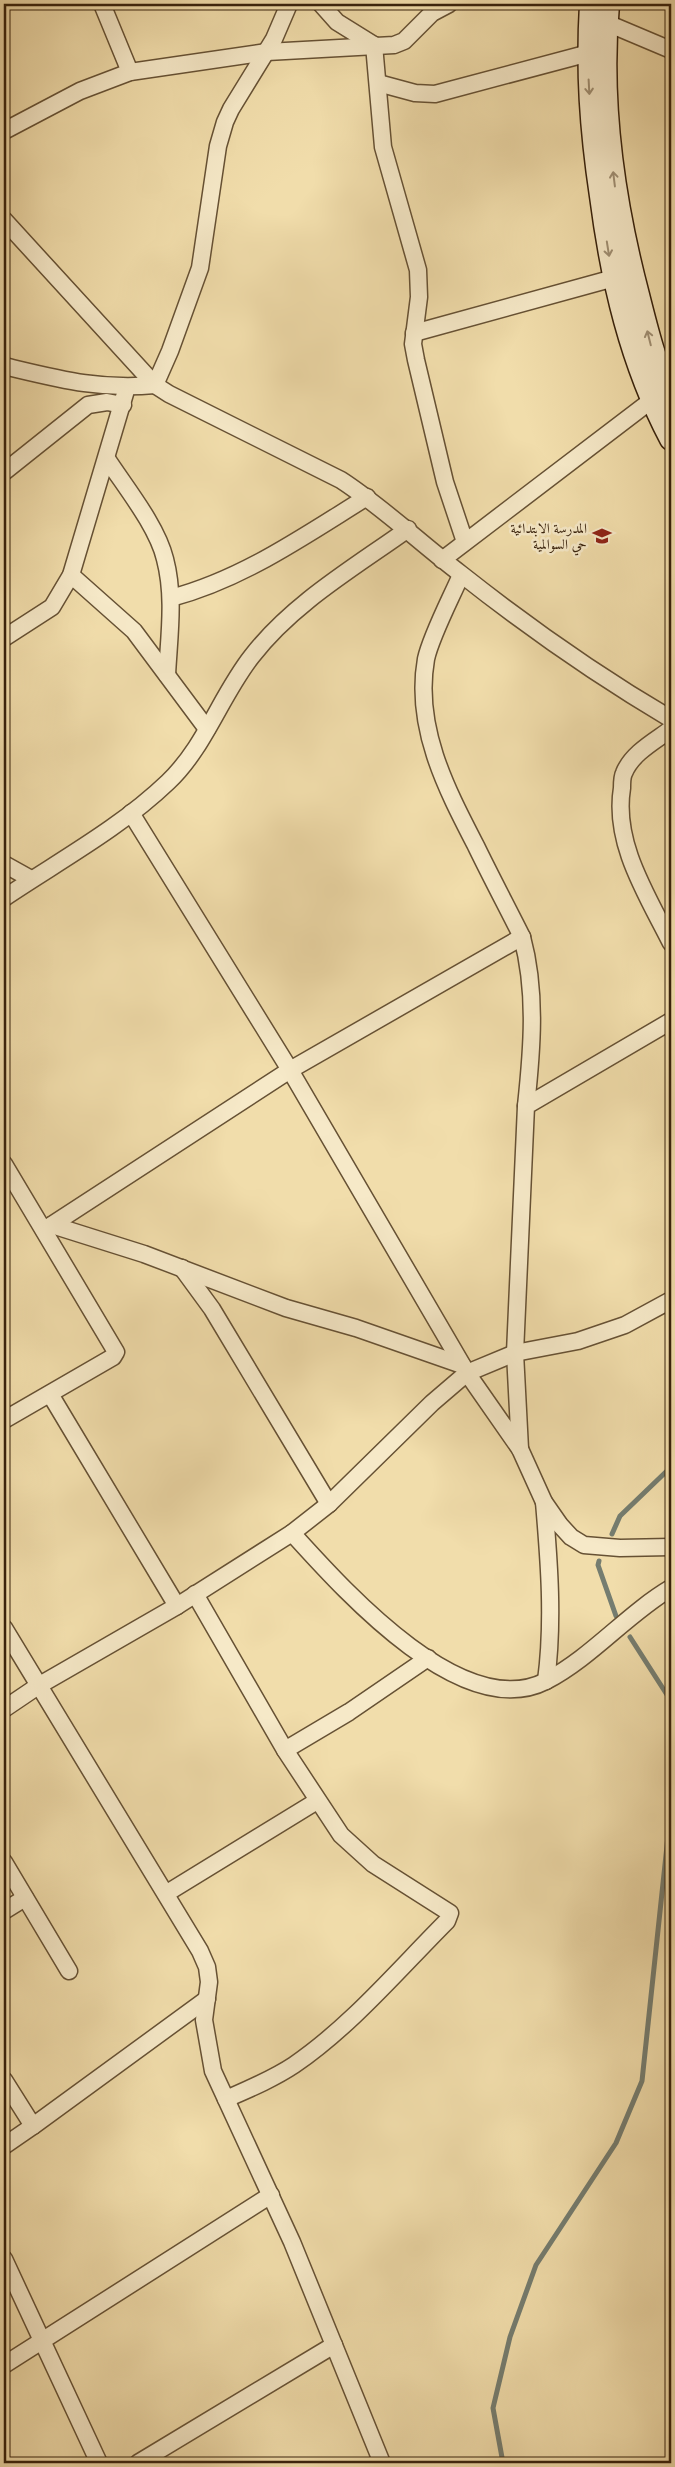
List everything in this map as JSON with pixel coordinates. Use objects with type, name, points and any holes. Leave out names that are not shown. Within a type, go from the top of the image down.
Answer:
[{"type":"main road","points":[[591,4],[589,53],[592,131],[614,278],[629,336],[664,384]]},
{"type":"main road","points":[[608,13],[605,55],[607,123],[615,188],[627,252],[652,349],[664,384],[671,439]]},
{"type":"street","points":[[102,4],[130,72]]},
{"type":"street","points":[[156,384],[200,268],[218,146],[225,122],[284,21],[289,4]]},
{"type":"street","points":[[321,4],[337,22],[374,45]]},
{"type":"street","points":[[4,131],[80,91],[130,72],[267,52],[394,45],[404,41],[432,13],[449,4]]},
{"type":"street","points":[[608,13],[671,50]]},
{"type":"street","points":[[374,45],[383,147],[418,270],[419,297],[414,333],[418,374],[445,482],[465,542]]},
{"type":"street","points":[[378,83],[415,92],[435,94],[589,53]]},
{"type":"street","points":[[4,220],[156,384],[169,394],[333,476],[367,497],[408,529],[442,560],[546,640],[671,719]]},
{"type":"street","points":[[414,333],[614,278]]},
{"type":"street","points":[[4,366],[77,384],[127,387],[156,384]]},
{"type":"street","points":[[442,560],[664,384]]},
{"type":"street","points":[[4,638],[52,607],[71,575],[127,387]]},
{"type":"street","points":[[4,472],[88,405],[107,402],[123,405]]},
{"type":"street","points":[[107,459],[158,542],[165,557],[171,598],[167,675]]},
{"type":"street","points":[[171,598],[203,588],[253,567],[367,497]]},
{"type":"street","points":[[4,898],[131,813],[170,781],[207,730],[246,665],[270,634],[336,581],[408,529]]},
{"type":"street","points":[[71,575],[134,631],[207,730]]},
{"type":"street","points":[[461,575],[426,657],[423,688],[426,729],[438,766],[452,801],[522,938],[528,956],[532,994],[531,1055],[526,1106],[515,1353],[520,1449]]},
{"type":"street","points":[[671,729],[638,753],[633,759],[624,773],[620,802],[621,828],[632,863],[671,942]]},
{"type":"street","points":[[131,813],[290,1070],[464,1369],[520,1449],[544,1502],[571,1537],[584,1545],[620,1548],[671,1547]]},
{"type":"street","points":[[4,864],[31,879]]},
{"type":"street","points":[[48,1227],[290,1070],[522,938]]},
{"type":"street","points":[[526,1106],[671,1021]]},
{"type":"street","points":[[4,1164],[48,1227],[116,1352],[113,1357],[4,1420]]},
{"type":"street","points":[[48,1227],[182,1268],[286,1308],[356,1328],[464,1369]]},
{"type":"street","points":[[182,1268],[212,1310],[329,1504]]},
{"type":"street","points":[[4,1709],[38,1686],[177,1606],[292,1533],[329,1504],[464,1369],[515,1353],[578,1341],[626,1325],[671,1300]]},
{"type":"street","points":[[50,1394],[177,1606]]},
{"type":"street","points":[[544,1502],[550,1652],[546,1680]]},
{"type":"street","points":[[292,1533],[347,1593],[410,1647],[478,1685],[507,1689],[526,1688],[546,1680],[594,1647],[671,1588]]},
{"type":"street","points":[[195,1594],[285,1750],[341,1835],[373,1864],[449,1911],[450,1916],[343,2025],[312,2051],[270,2079],[226,2099]]},
{"type":"street","points":[[4,1628],[167,1893],[207,1968],[209,1982],[204,2020],[214,2071],[334,2345],[382,2463]]},
{"type":"street","points":[[285,1750],[349,1712],[428,1658]]},
{"type":"street","points":[[167,1893],[317,1801]]},
{"type":"street","points":[[4,1862],[70,1971]]},
{"type":"street","points":[[4,1911],[25,1898]]},
{"type":"street","points":[[4,2146],[207,1999]]},
{"type":"street","points":[[4,2080],[33,2126]]},
{"type":"street","points":[[4,2365],[270,2196]]},
{"type":"street","points":[[4,2259],[99,2463]]},
{"type":"street","points":[[138,2463],[334,2345]]},
{"type":"waterway","points":[[612,1534],[620,1516],[671,1467]]},
{"type":"waterway","points":[[599,1561],[598,1565],[616,1616]]},
{"type":"waterway","points":[[630,1637],[671,1701]]},
{"type":"waterway","points":[[503,2463],[493,2408],[510,2337],[536,2265],[616,2143],[642,2081],[671,1808]]},
{"type":"place","name":"المدرسة الابتدائية حي السوالمية","points":[[602,536]]}]
